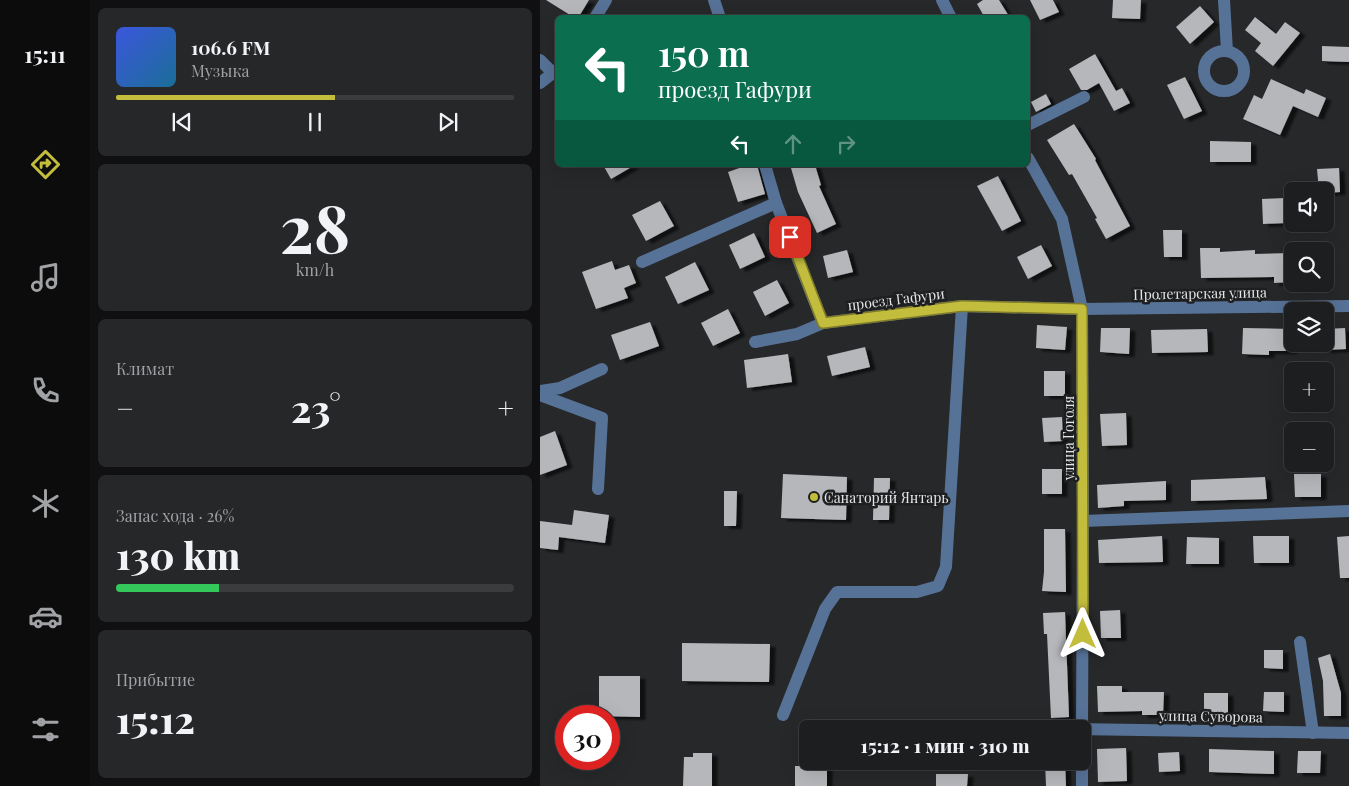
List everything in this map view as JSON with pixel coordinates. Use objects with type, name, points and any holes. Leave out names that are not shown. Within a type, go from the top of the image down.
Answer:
[{"type":"street","points":[[597,15],[606,0]]},
{"type":"street","points":[[714,0],[719,15]]},
{"type":"street","points":[[942,0],[950,15]]},
{"type":"street","points":[[1224,0],[1227,51]]},
{"type":"street","points":[[540,60],[555,71],[540,83]]},
{"type":"street","points":[[1030,124],[1084,97]]},
{"type":"street","name":"улица Гоголя","points":[[1030,162],[1062,219],[1082,309],[1082,720]]},
{"type":"street","points":[[766,167],[776,203],[823,323]]},
{"type":"street","points":[[642,262],[776,203]]},
{"type":"street","points":[[783,715],[825,609],[837,592],[917,592],[938,586],[946,567],[962,306]]},
{"type":"street","name":"проезд Гафури","points":[[755,342],[797,334],[823,323],[962,306],[1082,309]]},
{"type":"street","name":"Пролетарская улица","points":[[1082,309],[1349,306]]},
{"type":"street","points":[[540,393],[560,388],[602,369]]},
{"type":"street","points":[[540,393],[602,418],[598,489]]},
{"type":"street","points":[[1083,522],[1349,511]]},
{"type":"street","points":[[1300,642],[1313,733]]},
{"type":"street","name":"улица Суворова","points":[[1091,729],[1349,733]]},
{"type":"street","points":[[1082,770],[1082,786]]},
{"type":"building","points":[[546,0],[589,0],[580,15],[570,15]]},
{"type":"building","points":[[983,0],[999,0],[1008,15],[983,15],[977,4]]},
{"type":"building","points":[[1030,0],[1053,0],[1059,12],[1040,20]]},
{"type":"building","points":[[1113,0],[1141,0],[1140,19],[1112,18]]},
{"type":"building","points":[[1200,6],[1214,22],[1190,44],[1176,27]]},
{"type":"building","points":[[1255,17],[1276,34],[1285,22],[1300,33],[1273,66],[1255,51],[1261,43],[1245,30]]},
{"type":"building","points":[[1322,46],[1349,47],[1349,62],[1322,61]]},
{"type":"building","points":[[1095,54],[1116,91],[1122,88],[1130,103],[1114,111],[1099,83],[1087,90],[1081,90],[1069,69]]},
{"type":"building","points":[[1185,77],[1202,111],[1184,119],[1167,85]]},
{"type":"building","points":[[1271,79],[1304,94],[1306,89],[1326,98],[1318,117],[1293,106],[1280,135],[1243,119],[1254,95],[1262,99]]},
{"type":"building","points":[[1046,94],[1051,104],[1036,112],[1031,102]]},
{"type":"building","points":[[1074,124],[1096,159],[1130,226],[1106,239],[1095,219],[1097,218],[1072,174],[1069,175],[1047,140]]},
{"type":"building","points":[[1210,141],[1251,142],[1251,162],[1210,162]]},
{"type":"building","points":[[604,167],[632,167],[611,179]]},
{"type":"building","points":[[742,167],[758,167],[765,194],[738,202],[728,172]]},
{"type":"building","points":[[816,167],[821,185],[819,186],[836,224],[817,233],[798,192],[791,168]]},
{"type":"building","points":[[1339,168],[1340,192],[1334,192],[1334,182],[1318,182],[1317,169]]},
{"type":"building","points":[[998,176],[1021,221],[1002,231],[977,186]]},
{"type":"building","points":[[1284,198],[1284,223],[1263,224],[1262,199]]},
{"type":"building","points":[[660,201],[674,226],[646,241],[632,215]]},
{"type":"building","points":[[1163,230],[1182,230],[1182,257],[1164,257]]},
{"type":"building","points":[[754,233],[765,257],[740,269],[729,245]]},
{"type":"building","points":[[1041,245],[1052,266],[1028,279],[1017,257]]},
{"type":"building","points":[[1200,248],[1220,248],[1220,252],[1255,250],[1255,254],[1284,253],[1284,282],[1274,283],[1274,277],[1201,278]]},
{"type":"building","points":[[847,250],[853,272],[828,278],[823,256]]},
{"type":"building","points":[[612,261],[615,270],[629,265],[636,283],[624,288],[628,298],[596,309],[582,272]]},
{"type":"building","points":[[695,262],[709,290],[678,304],[665,277]]},
{"type":"building","points":[[777,280],[789,303],[765,316],[753,292]]},
{"type":"building","points":[[728,309],[740,333],[713,346],[701,323]]},
{"type":"building","points":[[650,322],[659,346],[620,360],[611,335]]},
{"type":"building","points":[[1037,325],[1067,327],[1065,350],[1036,348]]},
{"type":"building","points":[[1101,328],[1130,328],[1129,354],[1100,352]]},
{"type":"building","points":[[1243,328],[1284,329],[1284,351],[1269,351],[1269,355],[1242,354]]},
{"type":"building","points":[[1345,328],[1346,349],[1334,350],[1334,329]]},
{"type":"building","points":[[1207,329],[1208,352],[1152,353],[1151,330]]},
{"type":"building","points":[[865,347],[870,367],[832,376],[827,356]]},
{"type":"building","points":[[788,354],[792,382],[747,388],[744,360]]},
{"type":"building","points":[[1044,371],[1065,371],[1065,396],[1044,396]]},
{"type":"building","points":[[1126,413],[1127,445],[1102,446],[1100,414]]},
{"type":"building","points":[[1062,417],[1063,441],[1044,442],[1042,418]]},
{"type":"building","points":[[555,431],[567,465],[540,475],[540,437]]},
{"type":"building","points":[[1042,469],[1062,469],[1062,494],[1042,494]]},
{"type":"building","name":"Санаторий Янтарь","points":[[783,474],[847,477],[846,520],[781,518]]},
{"type":"building","points":[[1294,474],[1321,474],[1321,497],[1295,497]]},
{"type":"building","points":[[1265,477],[1267,499],[1191,501],[1191,480]]},
{"type":"building","points":[[874,478],[890,478],[889,520],[873,520]]},
{"type":"building","points":[[1166,481],[1166,500],[1124,501],[1124,506],[1098,508],[1097,485]]},
{"type":"building","points":[[724,491],[737,491],[736,526],[724,526]]},
{"type":"building","points":[[574,510],[609,515],[605,543],[559,537],[558,550],[540,548],[540,521],[572,525]]},
{"type":"building","points":[[1044,529],[1065,529],[1066,592],[1042,591]]},
{"type":"building","points":[[1162,536],[1163,562],[1099,563],[1098,540]]},
{"type":"building","points":[[1253,536],[1289,536],[1289,563],[1254,563]]},
{"type":"building","points":[[1349,536],[1349,578],[1340,578],[1337,537]]},
{"type":"building","points":[[1187,537],[1219,538],[1219,564],[1186,564]]},
{"type":"building","points":[[1120,610],[1121,638],[1101,638],[1100,611]]},
{"type":"building","points":[[1065,612],[1069,717],[1051,718],[1047,634],[1044,634],[1043,613]]},
{"type":"building","points":[[682,643],[770,644],[769,682],[682,681]]},
{"type":"building","points":[[1264,650],[1283,650],[1283,669],[1264,668]]},
{"type":"building","points":[[1330,654],[1341,693],[1341,716],[1324,716],[1323,681],[1318,658]]},
{"type":"building","points":[[599,676],[640,676],[640,717],[620,717],[620,705],[599,705]]},
{"type":"building","points":[[1097,686],[1122,686],[1122,692],[1164,692],[1163,715],[1142,715],[1142,711],[1098,712]]},
{"type":"building","points":[[1264,692],[1284,692],[1284,712],[1263,711]]},
{"type":"building","points":[[1204,693],[1228,693],[1228,715],[1204,715]]},
{"type":"building","points":[[1126,748],[1127,781],[1098,782],[1097,749]]},
{"type":"building","points":[[1209,749],[1274,751],[1274,774],[1209,772]]},
{"type":"building","points":[[1298,751],[1321,751],[1320,773],[1297,773]]},
{"type":"building","points":[[1179,752],[1180,771],[1159,772],[1158,753]]},
{"type":"building","points":[[693,753],[712,753],[712,786],[683,786],[684,757],[693,757]]},
{"type":"building","points":[[795,766],[799,766],[799,770],[827,770],[827,786],[795,786]]},
{"type":"building","points":[[1045,770],[1065,770],[1066,786],[1046,786]]},
{"type":"building","points":[[936,774],[968,774],[967,786],[936,786]]},
{"type":"place","name":"Санаторий Янтарь","points":[[814,497]]},
{"type":"route","points":[[790,237],[823,323],[962,306],[1082,309],[1083,634]]}]
